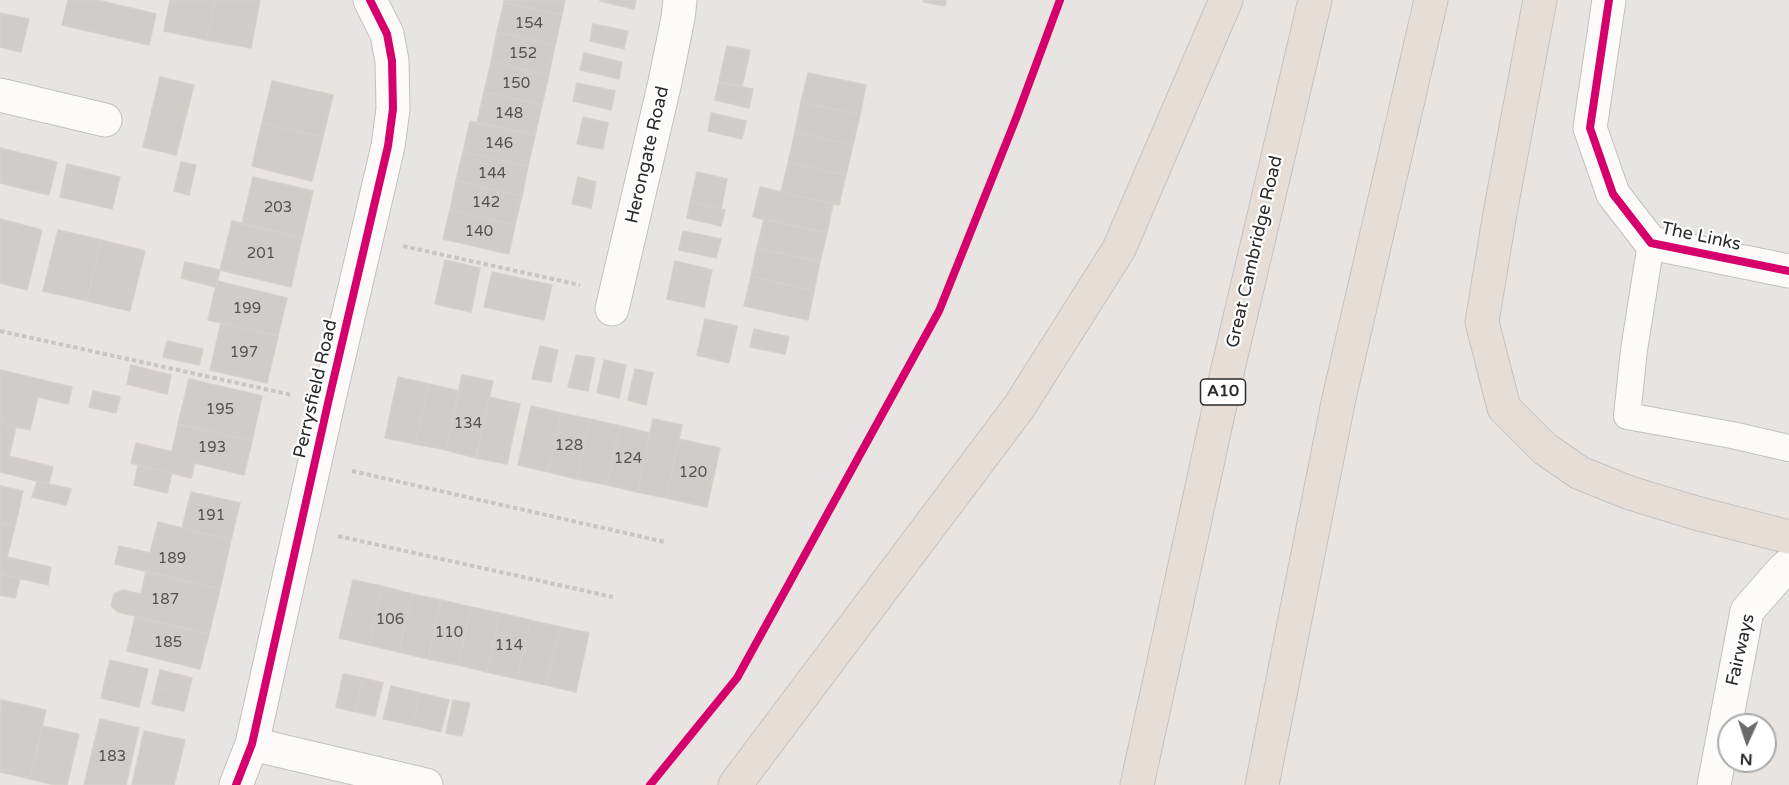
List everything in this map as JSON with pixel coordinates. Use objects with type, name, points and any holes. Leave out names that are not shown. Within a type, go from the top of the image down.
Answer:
[{"type":"highway","points":[[735,785],[1019,407],[1119,249],[1226,0]]},
{"type":"highway","name":"Great Cambridge Road","points":[[1137,785],[1226,377],[1315,0]]},
{"type":"highway","points":[[1262,785],[1339,398],[1431,0]]},
{"type":"highway","points":[[1540,0],[1482,322],[1504,408],[1545,449],[1580,473],[1630,493],[1789,537]]},
{"type":"street","name":"Herongate Road","points":[[614,301],[665,82],[680,0]]},
{"type":"street","name":"The Links","points":[[1609,0],[1590,128],[1613,194],[1652,243],[1789,271]]},
{"type":"street","name":"Perrysfield Road","points":[[236,785],[252,744],[388,146],[394,86],[393,61],[387,34],[372,1]]},
{"type":"street","points":[[0,94],[105,120]]},
{"type":"street","name":"Fairways","points":[[1714,785],[1747,611],[1789,565]]},
{"type":"street","points":[[252,744],[426,785]]},
{"type":"lane","points":[[1652,243],[1634,350],[1626,416],[1789,448]]},
{"type":"path","points":[[367,238],[614,301]]},
{"type":"path","points":[[0,331],[328,403]]},
{"type":"path","points":[[315,462],[664,542]]},
{"type":"path","points":[[300,527],[613,597]]},
{"type":"building","points":[[68,0],[97,0],[156,14],[149,45],[62,25]]},
{"type":"building","points":[[170,0],[215,0],[207,40],[164,31]]},
{"type":"building","points":[[215,0],[260,0],[251,48],[207,40]]},
{"type":"building","points":[[504,0],[565,0],[562,15],[504,3]]},
{"type":"building","points":[[600,0],[636,0],[634,9]]},
{"type":"building","points":[[924,0],[946,0],[945,6],[924,2]]},
{"type":"building","points":[[504,3],[562,15],[555,45],[497,32]]},
{"type":"building","points":[[0,13],[29,19],[21,52],[0,47]]},
{"type":"building","points":[[593,24],[628,31],[624,49],[590,41]]},
{"type":"building","points":[[497,32],[555,45],[549,75],[491,62]]},
{"type":"building","points":[[727,46],[750,50],[742,87],[719,82]]},
{"type":"building","points":[[584,53],[622,62],[619,79],[580,70]]},
{"type":"building","points":[[491,62],[549,75],[542,105],[484,92]]},
{"type":"building","points":[[808,73],[866,85],[860,115],[801,102]]},
{"type":"building","points":[[160,77],[194,85],[176,155],[143,147]]},
{"type":"building","points":[[272,81],[333,95],[323,137],[262,123]]},
{"type":"building","points":[[719,82],[753,89],[749,108],[715,100]]},
{"type":"building","points":[[577,83],[615,91],[611,110],[573,101]]},
{"type":"building","points":[[484,92],[542,105],[535,135],[477,123]]},
{"type":"building","points":[[801,102],[860,115],[853,145],[795,132]]},
{"type":"building","points":[[711,113],[746,121],[742,139],[708,131]]},
{"type":"building","points":[[583,117],[608,123],[603,149],[577,144]]},
{"type":"building","points":[[470,121],[535,135],[528,166],[463,152]]},
{"type":"building","points":[[262,123],[323,137],[312,181],[252,166]]},
{"type":"building","points":[[795,132],[853,145],[846,175],[788,163]]},
{"type":"building","points":[[0,148],[57,162],[49,195],[0,183]]},
{"type":"building","points":[[463,152],[528,166],[522,196],[456,181]]},
{"type":"building","points":[[181,162],[196,165],[189,195],[174,191]]},
{"type":"building","points":[[788,163],[846,175],[839,205],[781,192]]},
{"type":"building","points":[[67,164],[120,177],[112,209],[60,197]]},
{"type":"building","points":[[697,172],[727,179],[721,209],[690,202]]},
{"type":"building","points":[[253,177],[313,191],[302,238],[242,224]]},
{"type":"building","points":[[578,177],[596,182],[591,208],[572,204]]},
{"type":"building","points":[[456,181],[522,196],[515,225],[450,210]]},
{"type":"building","points":[[760,187],[833,204],[827,233],[753,217]]},
{"type":"building","points":[[690,202],[725,210],[721,226],[687,218]]},
{"type":"building","points":[[450,210],[515,225],[509,254],[443,239]]},
{"type":"building","points":[[0,219],[42,230],[27,290],[0,283]]},
{"type":"building","points":[[764,219],[827,233],[820,262],[757,248]]},
{"type":"building","points":[[232,221],[302,238],[291,287],[220,270]]},
{"type":"building","points":[[58,230],[101,240],[87,301],[43,291]]},
{"type":"building","points":[[683,231],[721,239],[716,258],[679,250]]},
{"type":"building","points":[[101,240],[145,251],[130,311],[87,301]]},
{"type":"building","points":[[757,248],[820,262],[814,291],[751,276]]},
{"type":"building","points":[[445,260],[480,268],[471,312],[435,304]]},
{"type":"building","points":[[675,261],[712,270],[704,307],[667,299]]},
{"type":"building","points":[[185,262],[220,270],[216,287],[181,278]]},
{"type":"building","points":[[492,272],[552,285],[544,320],[484,307]]},
{"type":"building","points":[[751,276],[814,291],[808,320],[744,306]]},
{"type":"building","points":[[217,281],[287,298],[278,336],[208,320]]},
{"type":"building","points":[[705,319],[737,326],[729,363],[697,355]]},
{"type":"building","points":[[221,323],[278,336],[267,383],[210,370]]},
{"type":"building","points":[[754,329],[789,337],[785,354],[750,347]]},
{"type":"building","points":[[167,341],[203,349],[199,365],[163,357]]},
{"type":"building","points":[[540,346],[558,350],[551,382],[532,379]]},
{"type":"building","points":[[576,355],[595,358],[588,391],[568,387]]},
{"type":"building","points":[[604,360],[626,365],[619,398],[597,393]]},
{"type":"building","points":[[131,365],[171,375],[167,394],[127,384]]},
{"type":"building","points":[[635,369],[653,373],[646,405],[628,400]]},
{"type":"building","points":[[0,370],[72,387],[68,404],[38,397],[30,430],[0,423]]},
{"type":"building","points":[[462,375],[493,381],[476,458],[446,450]]},
{"type":"building","points":[[398,377],[429,384],[415,444],[385,438]]},
{"type":"building","points":[[189,379],[262,396],[252,441],[178,424]]},
{"type":"building","points":[[429,384],[459,391],[446,450],[415,444]]},
{"type":"building","points":[[93,391],[120,397],[116,413],[89,407]]},
{"type":"building","points":[[489,397],[520,404],[507,464],[476,458]]},
{"type":"building","points":[[531,406],[561,413],[548,472],[518,465]]},
{"type":"building","points":[[561,413],[590,419],[577,479],[548,472]]},
{"type":"building","points":[[590,419],[620,426],[607,485],[577,479]]},
{"type":"building","points":[[653,419],[682,425],[666,498],[637,492]]},
{"type":"building","points":[[0,423],[16,427],[9,456],[53,467],[49,484],[0,472]]},
{"type":"building","points":[[178,424],[252,441],[244,475],[195,463],[191,478],[131,463],[136,443],[172,452]]},
{"type":"building","points":[[620,426],[650,433],[637,492],[607,485]]},
{"type":"building","points":[[679,439],[720,448],[707,507],[666,498]]},
{"type":"building","points":[[138,465],[172,473],[167,493],[134,485]]},
{"type":"building","points":[[37,481],[71,489],[66,505],[32,497]]},
{"type":"building","points":[[0,486],[23,491],[15,526],[0,522]]},
{"type":"building","points":[[191,492],[240,503],[231,540],[182,528]]},
{"type":"building","points":[[0,522],[15,526],[7,557],[51,567],[48,585],[0,574]]},
{"type":"building","points":[[158,522],[231,540],[220,589],[115,564],[119,546],[150,553]]},
{"type":"building","points":[[146,571],[220,589],[209,634],[118,612],[111,606],[114,594],[123,590],[141,594]]},
{"type":"building","points":[[0,574],[20,579],[15,598],[0,595]]},
{"type":"building","points":[[353,580],[382,586],[369,645],[339,638]]},
{"type":"building","points":[[382,586],[412,594],[399,652],[369,645]]},
{"type":"building","points":[[412,594],[441,600],[428,659],[399,652]]},
{"type":"building","points":[[441,600],[471,607],[458,665],[428,659]]},
{"type":"building","points":[[471,607],[500,613],[487,672],[458,665]]},
{"type":"building","points":[[500,613],[530,620],[517,679],[487,672]]},
{"type":"building","points":[[135,617],[209,634],[200,669],[127,651]]},
{"type":"building","points":[[530,620],[560,627],[546,685],[517,679]]},
{"type":"building","points":[[560,627],[589,633],[576,692],[546,685]]},
{"type":"building","points":[[110,660],[148,669],[139,707],[101,698]]},
{"type":"building","points":[[160,670],[192,678],[188,695],[156,687]]},
{"type":"building","points":[[343,674],[363,678],[355,712],[336,707]]},
{"type":"building","points":[[363,678],[383,683],[375,716],[355,712]]},
{"type":"building","points":[[391,686],[420,693],[412,725],[383,719]]},
{"type":"building","points":[[156,687],[188,695],[184,711],[152,704]]},
{"type":"building","points":[[420,693],[449,700],[441,732],[412,725]]},
{"type":"building","points":[[1,700],[46,710],[30,779],[0,772]]},
{"type":"building","points":[[453,700],[470,703],[462,736],[446,733]]},
{"type":"building","points":[[100,719],[139,728],[126,785],[84,785]]},
{"type":"building","points":[[42,726],[79,734],[67,785],[55,785],[30,779]]},
{"type":"building","points":[[144,731],[185,740],[174,785],[132,785]]},
{"type":"cycle path","points":[[236,785],[252,744],[388,146],[393,109],[392,61],[387,34],[370,0]]},
{"type":"cycle path","points":[[650,785],[737,678],[939,311],[1017,116],[1060,0]]},
{"type":"cycle path","points":[[1609,0],[1590,128],[1613,194],[1651,243],[1789,271]]}]
